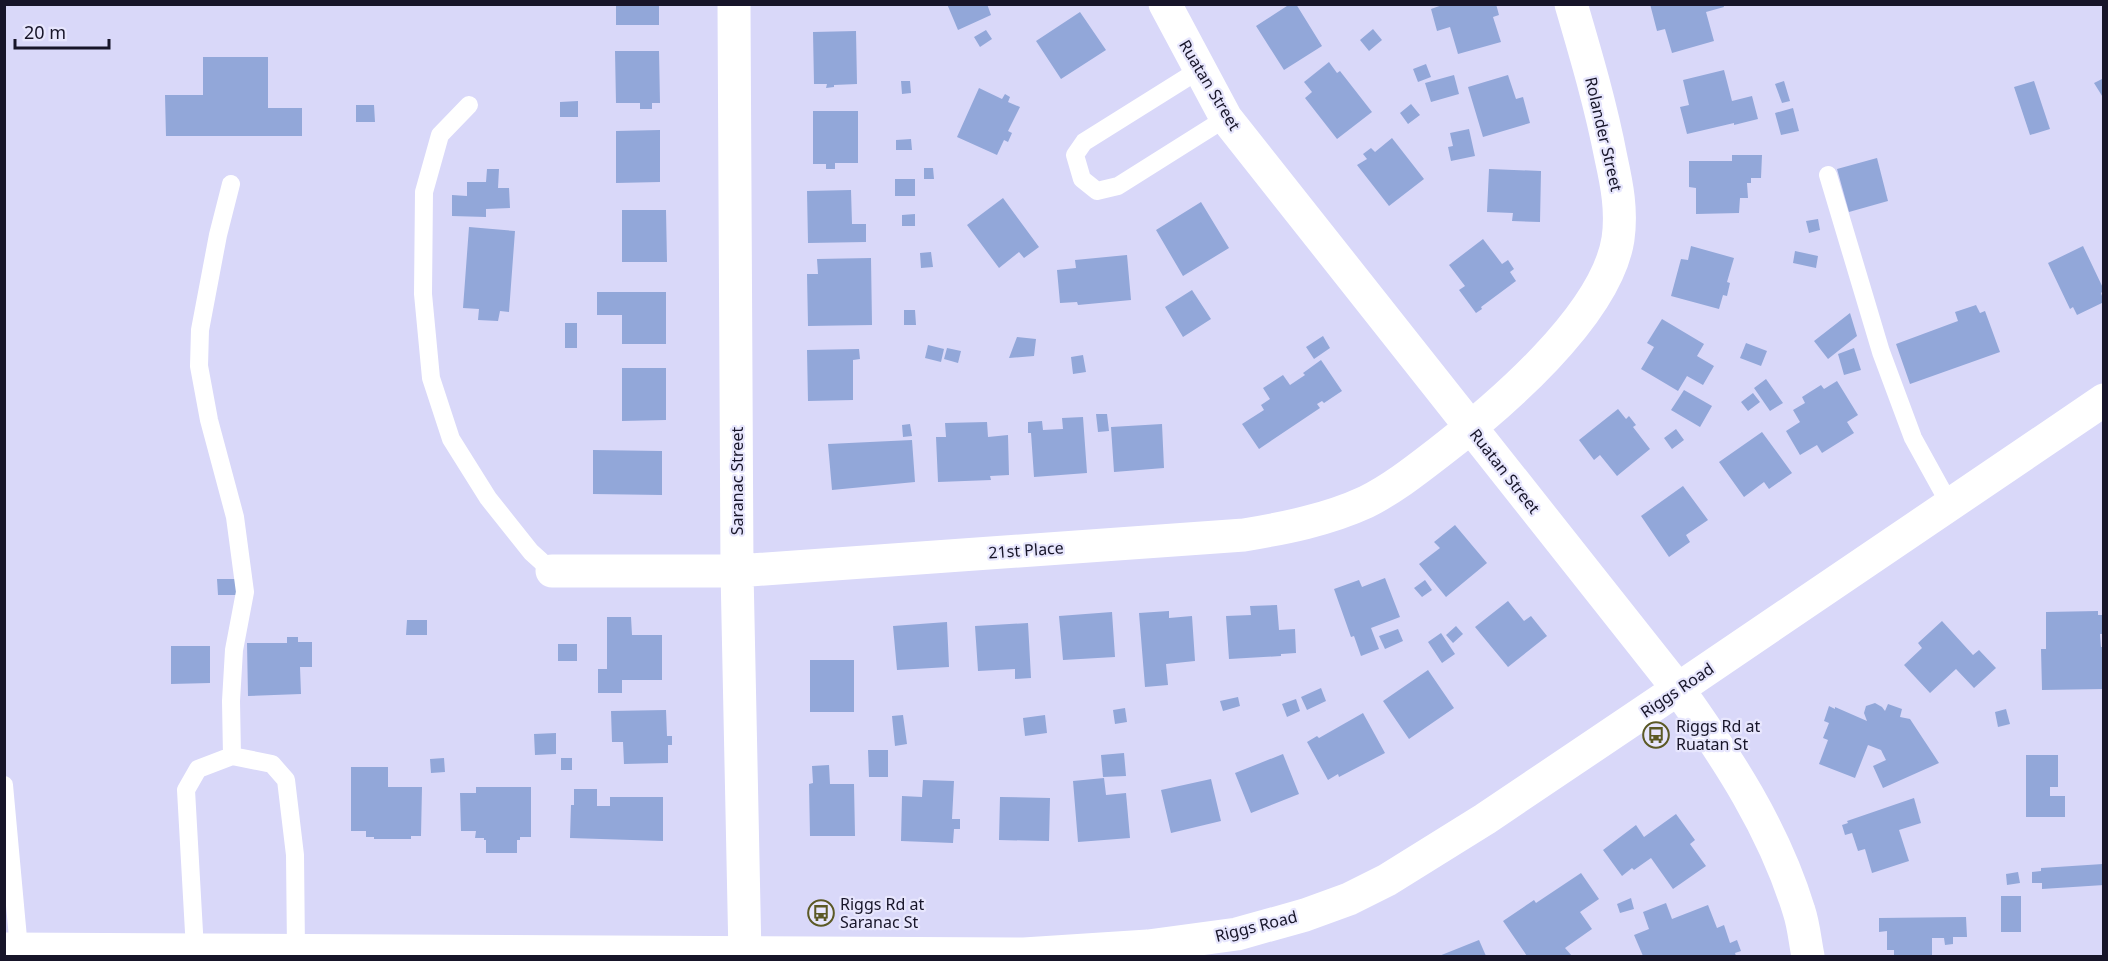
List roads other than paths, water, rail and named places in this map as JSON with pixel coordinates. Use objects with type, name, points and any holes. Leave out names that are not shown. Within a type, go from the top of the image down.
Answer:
[{"type":"street","name":"Saranac Street","points":[[734,4],[737,571],[745,954]]},
{"type":"street","name":"Ruatan Street","points":[[1165,4],[1226,118],[1678,689],[1717,744],[1751,798],[1779,855],[1800,914],[1808,957]]},
{"type":"street","name":"Rolander Street","points":[[1472,428],[1550,355],[1582,315],[1608,272],[1618,240],[1620,200],[1604,118],[1571,4]]},
{"type":"street","name":"Riggs Road","points":[[12,949],[1024,954],[1148,946],[1237,934],[1305,915],[1349,899],[1387,880],[1485,819],[2103,400]]},
{"type":"street","name":"21st Place","points":[[552,572],[737,571],[1244,535],[1287,528],[1340,513],[1368,500],[1406,478],[1472,428]]},
{"type":"lane","points":[[1199,70],[1084,142],[1075,155],[1082,179],[1097,191],[1118,186],[1226,118]]},
{"type":"lane","points":[[469,105],[440,135],[424,192],[423,294],[431,378],[451,439],[482,488],[531,552],[552,572]]},
{"type":"lane","points":[[1828,175],[1881,352],[1913,438],[1950,505]]},
{"type":"lane","points":[[231,184],[218,236],[200,330],[199,366],[208,420],[235,517],[245,592],[234,650],[231,702],[232,756]]},
{"type":"lane","points":[[195,950],[186,790],[198,769],[232,756],[272,764],[286,780],[295,855],[296,950]]},
{"type":"lane","points":[[4,785],[12,949]]},
{"type":"place","name":"Riggs Rd at Ruatan St","points":[[1656,735]]},
{"type":"place","name":"Riggs Rd at Saranac St","points":[[821,913]]}]
